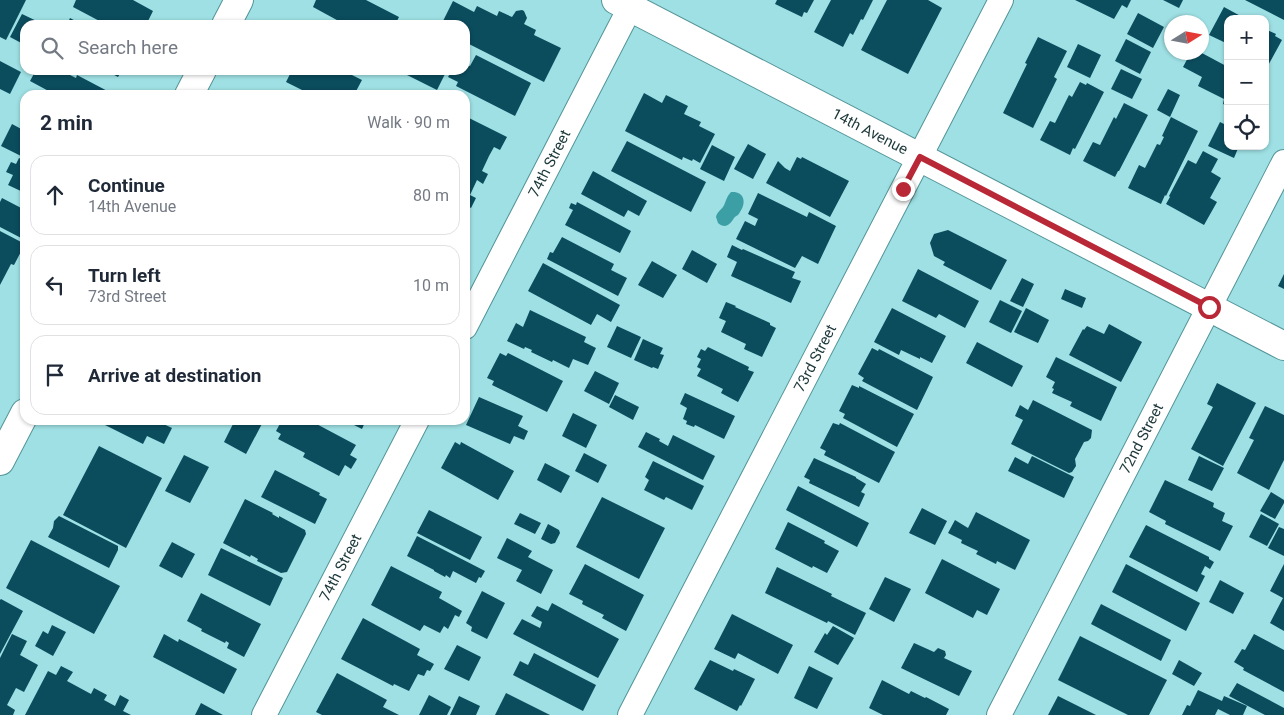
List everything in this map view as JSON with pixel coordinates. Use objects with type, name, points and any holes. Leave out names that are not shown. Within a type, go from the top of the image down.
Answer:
[{"type":"main road","points":[[229,20],[239,0]]},
{"type":"main road","name":"14th Avenue","points":[[627,2],[1284,346]]},
{"type":"main road","points":[[192,90],[200,75]]},
{"type":"main road","points":[[0,461],[20,423]]},
{"type":"street","name":"73rd Street","points":[[630,715],[1001,0]]},
{"type":"street","name":"74th Street","points":[[470,317],[627,2]]},
{"type":"street","name":"72nd Street","points":[[999,715],[1284,162]]},
{"type":"street","name":"74th Street","points":[[264,715],[414,425]]},
{"type":"water","points":[[731,192],[741,195],[744,201],[743,205],[731,223],[722,226],[718,223],[716,217]]},
{"type":"building","points":[[0,0],[26,0],[6,40],[0,37]]},
{"type":"building","points":[[76,0],[133,0],[153,11],[148,20],[98,20],[73,7]]},
{"type":"building","points":[[316,0],[366,0],[399,17],[398,20],[337,20],[313,7]]},
{"type":"building","points":[[777,0],[814,0],[807,13],[804,12],[802,17],[775,4]]},
{"type":"building","points":[[831,0],[873,0],[863,20],[861,19],[853,35],[850,33],[843,47],[814,32]]},
{"type":"building","points":[[887,0],[928,0],[942,8],[908,74],[861,50]]},
{"type":"building","points":[[1075,0],[1131,0],[1127,8],[1122,5],[1114,19]]},
{"type":"building","points":[[1163,0],[1183,0],[1179,8]]},
{"type":"building","points":[[1245,0],[1284,0],[1284,20]]},
{"type":"building","points":[[453,1],[474,12],[477,6],[497,16],[499,11],[512,17],[516,11],[522,10],[527,18],[524,24],[536,30],[534,35],[561,48],[544,82],[470,45],[470,20],[444,20]]},
{"type":"building","points":[[1224,7],[1239,15],[1224,15],[1224,42],[1209,35]]},
{"type":"building","points":[[1138,13],[1164,27],[1153,48],[1127,34]]},
{"type":"building","points":[[22,14],[35,20],[20,20],[20,42],[10,37]]},
{"type":"building","points":[[1269,31],[1282,40],[1269,64]]},
{"type":"building","points":[[1038,37],[1067,51],[1054,77],[1057,79],[1033,128],[1003,113]]},
{"type":"building","points":[[1126,39],[1151,52],[1140,74],[1115,61]]},
{"type":"building","points":[[1078,44],[1101,55],[1090,78],[1067,67]]},
{"type":"building","points":[[476,55],[531,83],[515,116],[470,93],[470,90],[464,90],[456,86],[458,82],[448,77],[449,75],[470,75],[470,66]]},
{"type":"building","points":[[1209,57],[1224,65],[1224,99],[1198,86],[1202,77],[1183,67],[1187,60],[1209,60]]},
{"type":"building","points":[[0,61],[20,71],[20,74],[10,94],[0,89]]},
{"type":"building","points":[[1121,69],[1142,79],[1132,99],[1111,89]]},
{"type":"building","points":[[33,75],[70,75],[76,78],[77,75],[106,90],[47,90],[30,81]]},
{"type":"building","points":[[290,75],[352,75],[362,80],[357,90],[302,90],[286,82]]},
{"type":"building","points":[[407,75],[444,75],[437,90]]},
{"type":"building","points":[[1080,82],[1086,85],[1087,83],[1104,92],[1075,149],[1073,148],[1070,155],[1040,140],[1050,121],[1055,123],[1069,95],[1072,97]]},
{"type":"building","points":[[1168,89],[1180,95],[1170,117],[1157,110]]},
{"type":"building","points":[[644,93],[662,103],[666,95],[688,106],[684,114],[701,122],[699,126],[715,134],[700,163],[683,157],[682,160],[625,131]]},
{"type":"building","points":[[1124,103],[1148,115],[1115,177],[1083,161],[1093,142],[1100,145],[1114,117],[1116,119]]},
{"type":"building","points":[[1171,117],[1198,131],[1161,204],[1128,188],[1139,165],[1145,168],[1157,144],[1160,145]]},
{"type":"building","points":[[470,118],[507,137],[500,150],[494,147],[489,156],[482,171],[488,174],[483,184],[477,180],[470,195]]},
{"type":"building","points":[[1220,122],[1224,124],[1224,150],[1237,150],[1234,158],[1208,146]]},
{"type":"building","points":[[12,124],[20,128],[20,156],[1,146]]},
{"type":"building","points":[[627,141],[706,182],[691,212],[611,171]]},
{"type":"building","points":[[748,144],[766,154],[753,179],[734,169]]},
{"type":"building","points":[[712,145],[735,157],[724,181],[700,169]]},
{"type":"building","points":[[1203,151],[1218,159],[1211,172],[1221,178],[1210,198],[1217,202],[1204,225],[1166,204],[1188,160],[1196,164]]},
{"type":"building","points":[[797,157],[801,159],[802,157],[849,181],[830,217],[766,183],[778,161],[790,171]]},
{"type":"building","points":[[20,158],[20,191],[8,185],[13,175],[6,172],[11,162],[16,164]]},
{"type":"building","points":[[593,171],[647,201],[639,216],[628,210],[624,217],[581,194]]},
{"type":"building","points":[[758,193],[807,217],[809,212],[836,226],[818,264],[802,256],[795,268],[736,239],[745,221],[755,226],[758,219],[748,214]]},
{"type":"building","points":[[470,195],[476,198],[470,208]]},
{"type":"building","points":[[2,198],[20,207],[20,237],[0,227],[0,202]]},
{"type":"building","points":[[577,202],[631,231],[620,253],[565,225],[573,210],[569,208],[571,203],[576,205]]},
{"type":"building","points":[[948,230],[1007,260],[991,290],[943,265],[945,262],[934,256],[930,243],[934,234]]},
{"type":"building","points":[[0,231],[20,241],[20,254],[14,265],[11,264],[0,285]]},
{"type":"building","points":[[562,237],[614,264],[611,270],[627,278],[618,296],[547,259],[550,252],[553,253]]},
{"type":"building","points":[[732,245],[795,272],[792,278],[801,281],[791,303],[731,276],[737,262],[727,257]]},
{"type":"building","points":[[692,250],[717,264],[707,283],[682,269]]},
{"type":"building","points":[[652,261],[677,275],[663,298],[638,285]]},
{"type":"building","points":[[543,263],[620,305],[611,322],[597,314],[591,325],[528,291]]},
{"type":"building","points":[[918,269],[979,301],[965,328],[939,314],[936,318],[902,301]]},
{"type":"building","points":[[1284,274],[1284,289],[1278,286]]},
{"type":"building","points":[[1022,278],[1034,284],[1023,307],[1010,301]]},
{"type":"building","points":[[1065,289],[1086,298],[1082,308],[1061,299]]},
{"type":"building","points":[[1000,300],[1022,311],[1011,333],[989,322]]},
{"type":"building","points":[[726,302],[770,323],[770,325],[776,328],[762,357],[744,349],[746,344],[721,332],[726,321],[719,318]]},
{"type":"building","points":[[892,308],[946,336],[932,363],[901,350],[899,355],[874,342]]},
{"type":"building","points":[[1026,308],[1049,320],[1038,343],[1014,332]]},
{"type":"building","points":[[530,310],[586,337],[584,342],[596,348],[588,365],[573,359],[569,368],[531,352],[532,350],[525,347],[524,349],[507,341],[516,323],[523,327]]},
{"type":"building","points":[[1109,324],[1142,342],[1121,382],[1069,355],[1083,329],[1087,326],[1104,334]]},
{"type":"building","points":[[617,326],[641,337],[631,358],[607,347]]},
{"type":"building","points":[[643,339],[663,348],[660,354],[664,355],[658,369],[634,360]]},
{"type":"building","points":[[977,342],[1023,366],[1012,387],[966,363]]},
{"type":"building","points":[[708,347],[749,367],[748,370],[754,372],[738,402],[721,393],[723,389],[697,376],[701,369],[697,367],[701,359],[697,357],[701,349],[705,351]]},
{"type":"building","points":[[872,348],[878,351],[879,349],[933,377],[917,410],[862,381],[864,378],[858,374]]},
{"type":"building","points":[[500,353],[506,356],[508,353],[563,381],[547,412],[492,385],[494,381],[487,378]]},
{"type":"building","points":[[1056,357],[1117,387],[1101,421],[1070,406],[1072,402],[1052,393],[1055,382],[1046,377]]},
{"type":"building","points":[[595,371],[619,383],[609,404],[584,391]]},
{"type":"building","points":[[1217,383],[1256,403],[1223,466],[1191,449],[1213,407],[1207,404]]},
{"type":"building","points":[[852,385],[859,388],[859,386],[914,414],[897,447],[843,418],[845,414],[839,411]]},
{"type":"building","points":[[685,393],[735,416],[724,439],[695,425],[694,427],[686,424],[687,421],[683,419],[687,408],[680,404]]},
{"type":"building","points":[[615,395],[639,407],[633,420],[609,407]]},
{"type":"building","points":[[479,397],[523,416],[518,426],[528,431],[524,440],[514,436],[510,444],[466,425],[470,425],[470,416]]},
{"type":"building","points":[[1033,400],[1092,430],[1091,438],[1084,442],[1075,459],[1076,466],[1072,472],[1069,473],[1011,444],[1023,420],[1015,416],[1020,405],[1028,410]]},
{"type":"building","points":[[1265,406],[1284,415],[1284,460],[1269,490],[1237,473],[1254,440],[1249,438]]},
{"type":"building","points":[[573,413],[597,425],[586,448],[562,436]]},
{"type":"building","points":[[833,423],[839,425],[840,423],[895,452],[879,483],[824,455],[826,451],[820,448]]},
{"type":"building","points":[[105,425],[166,425],[172,428],[164,444],[147,436],[143,444]]},
{"type":"building","points":[[232,425],[261,425],[246,454],[224,442]]},
{"type":"building","points":[[279,425],[318,425],[356,445],[350,455],[357,459],[351,469],[345,465],[339,476],[303,457],[305,453],[278,439],[281,434],[276,431]]},
{"type":"building","points":[[354,425],[364,425],[362,429]]},
{"type":"building","points":[[646,432],[660,439],[659,441],[668,446],[673,435],[715,456],[703,480],[638,447]]},
{"type":"building","points":[[455,442],[460,445],[461,442],[514,471],[498,500],[441,468]]},
{"type":"building","points":[[99,446],[162,478],[126,548],[63,515]]},
{"type":"building","points":[[584,453],[607,465],[598,483],[575,471]]},
{"type":"building","points":[[184,455],[209,467],[190,503],[165,491]]},
{"type":"building","points":[[1032,456],[1074,477],[1064,498],[1008,471],[1015,457],[1028,464]]},
{"type":"building","points":[[1199,456],[1224,468],[1212,491],[1188,480]]},
{"type":"building","points":[[814,458],[856,477],[866,484],[861,492],[865,494],[859,507],[809,483],[810,480],[804,477]]},
{"type":"building","points":[[653,461],[704,486],[692,510],[666,497],[664,500],[644,490],[649,480],[645,477]]},
{"type":"building","points":[[545,463],[570,476],[561,493],[537,480]]},
{"type":"building","points":[[275,470],[320,493],[319,495],[327,499],[315,524],[261,497]]},
{"type":"building","points":[[1165,480],[1214,503],[1213,507],[1225,513],[1222,521],[1233,526],[1220,551],[1165,524],[1166,521],[1149,512]]},
{"type":"building","points":[[798,486],[869,523],[857,547],[786,510]]},
{"type":"building","points":[[1271,492],[1284,500],[1275,519],[1260,511]]},
{"type":"building","points":[[602,497],[665,528],[639,579],[576,547]]},
{"type":"building","points":[[245,499],[305,530],[306,534],[287,572],[281,573],[257,561],[258,559],[251,555],[250,557],[223,543]]},
{"type":"building","points":[[922,508],[947,521],[935,545],[909,533]]},
{"type":"building","points":[[429,510],[482,537],[470,560],[417,533]]},
{"type":"building","points":[[976,512],[1030,540],[1015,570],[997,561],[996,564],[976,554],[978,551],[961,543],[962,540],[948,533],[955,520],[968,528]]},
{"type":"building","points":[[520,513],[541,523],[535,534],[514,524]]},
{"type":"building","points":[[1261,514],[1279,524],[1267,546],[1249,537]]},
{"type":"building","points":[[59,516],[118,546],[118,550],[109,568],[48,537],[53,528],[54,521]]},
{"type":"building","points":[[788,522],[825,541],[824,543],[839,551],[827,573],[813,566],[812,568],[775,549]]},
{"type":"building","points":[[548,524],[559,530],[560,533],[555,543],[551,544],[541,539]]},
{"type":"building","points":[[1146,525],[1209,557],[1214,562],[1210,569],[1205,566],[1201,574],[1205,576],[1197,592],[1129,557]]},
{"type":"building","points":[[1279,527],[1284,529],[1284,556],[1268,548]]},
{"type":"building","points":[[417,536],[485,571],[481,578],[479,577],[476,583],[453,571],[450,578],[446,575],[445,577],[407,556]]},
{"type":"building","points":[[507,538],[532,551],[528,557],[553,570],[541,594],[516,581],[522,570],[497,558]]},
{"type":"building","points":[[31,540],[120,586],[94,634],[6,588]]},
{"type":"building","points":[[172,542],[195,554],[182,578],[159,566]]},
{"type":"building","points":[[221,548],[283,578],[270,606],[208,575]]},
{"type":"building","points":[[942,559],[1000,589],[987,615],[977,610],[973,618],[925,593]]},
{"type":"building","points":[[585,564],[644,595],[626,631],[602,618],[604,615],[582,604],[583,601],[569,594]]},
{"type":"building","points":[[1126,564],[1200,603],[1186,631],[1112,592]]},
{"type":"building","points":[[1284,564],[1284,631],[1270,623],[1283,598],[1270,591]]},
{"type":"building","points":[[391,566],[442,592],[439,598],[462,611],[459,617],[455,615],[448,629],[444,626],[440,633],[424,625],[420,631],[371,605]]},
{"type":"building","points":[[777,567],[866,613],[855,635],[765,593]]},
{"type":"building","points":[[885,577],[911,589],[894,622],[869,609]]},
{"type":"building","points":[[1220,580],[1244,593],[1233,614],[1209,602]]},
{"type":"building","points":[[482,591],[505,603],[487,639],[471,631],[472,627],[466,623]]},
{"type":"building","points":[[201,593],[261,624],[244,657],[227,648],[229,643],[226,641],[225,643],[201,631],[202,629],[187,621]]},
{"type":"building","points":[[0,600],[23,611],[0,654]]},
{"type":"building","points":[[552,603],[619,639],[598,678],[513,634],[522,619],[540,628],[542,622],[531,616],[537,606],[548,611]]},
{"type":"building","points":[[1101,604],[1171,640],[1161,661],[1091,624]]},
{"type":"building","points":[[732,614],[793,645],[778,674],[738,653],[735,659],[714,649]]},
{"type":"building","points":[[363,618],[420,649],[417,655],[434,664],[430,671],[427,670],[424,676],[418,674],[409,691],[394,684],[393,686],[341,659]]},
{"type":"building","points":[[52,625],[66,632],[53,656],[35,646],[43,631],[48,634]]},
{"type":"building","points":[[833,626],[854,638],[838,665],[814,652],[825,633],[827,635]]},
{"type":"building","points":[[12,634],[27,641],[20,655],[38,665],[24,692],[16,688],[7,705],[15,710],[13,715],[0,715],[0,658]]},
{"type":"building","points":[[164,634],[178,642],[179,639],[237,669],[224,694],[153,657]]},
{"type":"building","points":[[1254,634],[1284,650],[1284,692],[1243,670],[1244,668],[1234,662],[1242,649],[1245,650]]},
{"type":"building","points":[[1080,636],[1167,680],[1149,715],[1128,715],[1058,680]]},
{"type":"building","points":[[914,643],[934,652],[938,648],[945,651],[946,655],[944,658],[972,671],[959,696],[901,668]]},
{"type":"building","points":[[457,645],[481,657],[469,681],[444,669]]},
{"type":"building","points":[[534,653],[596,685],[583,711],[513,675],[520,661],[528,665]]},
{"type":"building","points":[[710,660],[755,679],[737,711],[694,689]]},
{"type":"building","points":[[1179,660],[1202,673],[1194,686],[1172,674]]},
{"type":"building","points":[[61,666],[73,672],[67,681],[91,694],[94,688],[107,695],[104,700],[115,706],[120,695],[129,700],[123,711],[131,715],[25,715],[48,671],[56,675]]},
{"type":"building","points":[[809,666],[833,678],[817,709],[794,698]]},
{"type":"building","points":[[337,673],[387,700],[383,707],[399,715],[322,715],[316,712]]},
{"type":"building","points":[[882,680],[909,694],[911,691],[949,709],[946,715],[883,715],[869,708]]},
{"type":"building","points":[[1237,683],[1284,708],[1284,715],[1265,715],[1229,696]]},
{"type":"building","points":[[1198,690],[1222,701],[1224,696],[1247,706],[1243,715],[1230,715],[1218,709],[1215,715],[1182,715],[1187,705],[1190,706]]},
{"type":"building","points":[[506,693],[550,715],[495,715]]},
{"type":"building","points":[[429,695],[451,707],[447,715],[419,715]]},
{"type":"building","points":[[459,696],[480,706],[476,715],[450,715]]},
{"type":"building","points":[[1058,696],[1096,715],[1048,715]]},
{"type":"building","points":[[201,703],[223,715],[195,715]]},
{"type":"route","points":[[903,189],[920,157],[1209,307]]}]
